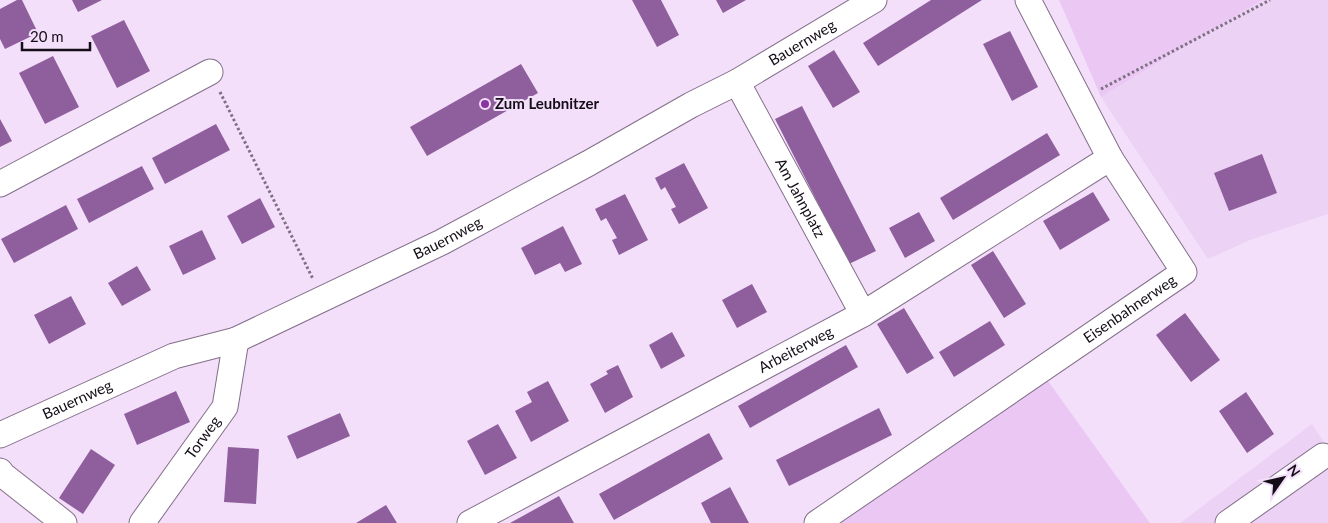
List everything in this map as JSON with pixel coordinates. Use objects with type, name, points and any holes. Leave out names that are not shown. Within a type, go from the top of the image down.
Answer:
[{"type":"street","name":"Bauernweg","points":[[0,435],[174,356],[236,340],[442,242],[589,163],[691,105],[737,82],[874,0]]},
{"type":"street","name":"Eisenbahnerweg","points":[[817,523],[1184,272],[1110,158],[1028,0]]},
{"type":"street","points":[[0,184],[210,72]]},
{"type":"street","name":"Am Jahnplatz","points":[[737,82],[863,314]]},
{"type":"street","name":"Arbeiterweg","points":[[470,523],[863,314],[1110,158]]},
{"type":"street","name":"Torweg","points":[[142,523],[225,407],[236,340]]},
{"type":"street","points":[[1228,523],[1323,456]]},
{"type":"street","points":[[0,471],[2,475],[64,523]]},
{"type":"path","points":[[1080,100],[1270,0]]},
{"type":"path","points":[[210,72],[322,299]]},
{"type":"shaded area","points":[[1059,0],[1262,0],[1101,97]]},
{"type":"shaded area","points":[[1262,0],[1328,0],[1328,214],[1250,240],[1208,259],[1101,97]]},
{"type":"shaded area","points":[[1043,374],[1150,523],[808,523]]},
{"type":"shaded area","points":[[1312,424],[1328,448],[1328,523],[1180,523]]},
{"type":"building","points":[[17,0],[22,0],[38,33],[5,49],[0,39],[0,9]]},
{"type":"building","points":[[72,0],[102,0],[78,12]]},
{"type":"building","points":[[632,0],[661,0],[679,35],[657,47]]},
{"type":"building","points":[[716,0],[746,0],[723,13]]},
{"type":"building","points":[[931,0],[982,0],[878,66],[863,43]]},
{"type":"building","points":[[124,20],[150,71],[117,88],[91,36]]},
{"type":"building","points":[[1010,31],[1038,87],[1012,101],[983,44]]},
{"type":"building","points":[[834,50],[860,92],[833,108],[808,66]]},
{"type":"building","points":[[53,56],[79,107],[45,124],[19,73]]},
{"type":"building","points":[[521,64],[538,93],[427,156],[410,127]]},
{"type":"building","points":[[802,106],[876,251],[849,264],[775,119]]},
{"type":"building","points":[[0,119],[12,141],[0,147]]},
{"type":"building","points":[[216,124],[230,150],[165,184],[152,158]]},
{"type":"building","points":[[1047,133],[1060,155],[953,220],[940,198]]},
{"type":"building","points":[[1262,154],[1277,193],[1229,211],[1214,173]]},
{"type":"building","points":[[684,163],[708,208],[679,224],[671,209],[676,207],[665,187],[661,190],[655,178]]},
{"type":"building","points":[[142,166],[154,189],[89,223],[77,199]]},
{"type":"building","points":[[1093,192],[1110,220],[1060,250],[1043,221]]},
{"type":"building","points":[[625,194],[648,240],[619,255],[612,240],[617,238],[606,218],[601,221],[595,209]]},
{"type":"building","points":[[260,198],[275,227],[242,244],[227,216]]},
{"type":"building","points":[[66,205],[78,229],[14,263],[1,239]]},
{"type":"building","points":[[919,212],[935,241],[905,258],[889,228]]},
{"type":"building","points":[[563,226],[582,264],[565,272],[560,263],[535,275],[521,248]]},
{"type":"building","points":[[202,230],[216,259],[183,275],[169,246]]},
{"type":"building","points":[[993,251],[1026,304],[1004,318],[971,265]]},
{"type":"building","points":[[137,266],[151,290],[122,306],[108,283]]},
{"type":"building","points":[[752,284],[767,312],[737,328],[722,300]]},
{"type":"building","points":[[71,296],[86,324],[49,344],[34,315]]},
{"type":"building","points":[[904,308],[934,358],[907,374],[877,324]]},
{"type":"building","points":[[1185,313],[1220,360],[1191,382],[1156,335]]},
{"type":"building","points":[[990,321],[1005,345],[954,377],[939,352]]},
{"type":"building","points":[[672,332],[685,356],[661,369],[649,345]]},
{"type":"building","points":[[846,345],[858,367],[750,428],[738,406]]},
{"type":"building","points":[[618,365],[633,397],[605,413],[590,384],[608,374],[606,371]]},
{"type":"building","points":[[548,381],[569,421],[531,442],[515,411],[532,402],[527,392]]},
{"type":"building","points":[[176,391],[190,422],[137,445],[124,414]]},
{"type":"building","points":[[1246,392],[1274,434],[1247,453],[1219,411]]},
{"type":"building","points":[[879,408],[892,435],[789,486],[776,460]]},
{"type":"building","points":[[340,413],[350,436],[297,459],[287,436]]},
{"type":"building","points":[[498,424],[517,458],[485,475],[467,441]]},
{"type":"building","points":[[709,433],[723,459],[614,520],[599,494]]},
{"type":"building","points":[[228,447],[259,449],[256,504],[224,502]]},
{"type":"building","points":[[91,449],[115,465],[83,514],[59,498]]},
{"type":"building","points":[[730,487],[749,523],[711,523],[701,503]]},
{"type":"building","points":[[559,496],[574,523],[510,523]]},
{"type":"building","points":[[386,505],[397,523],[356,523]]},
{"type":"place","name":"Zum Leubnitzer","points":[[485,104]]}]
